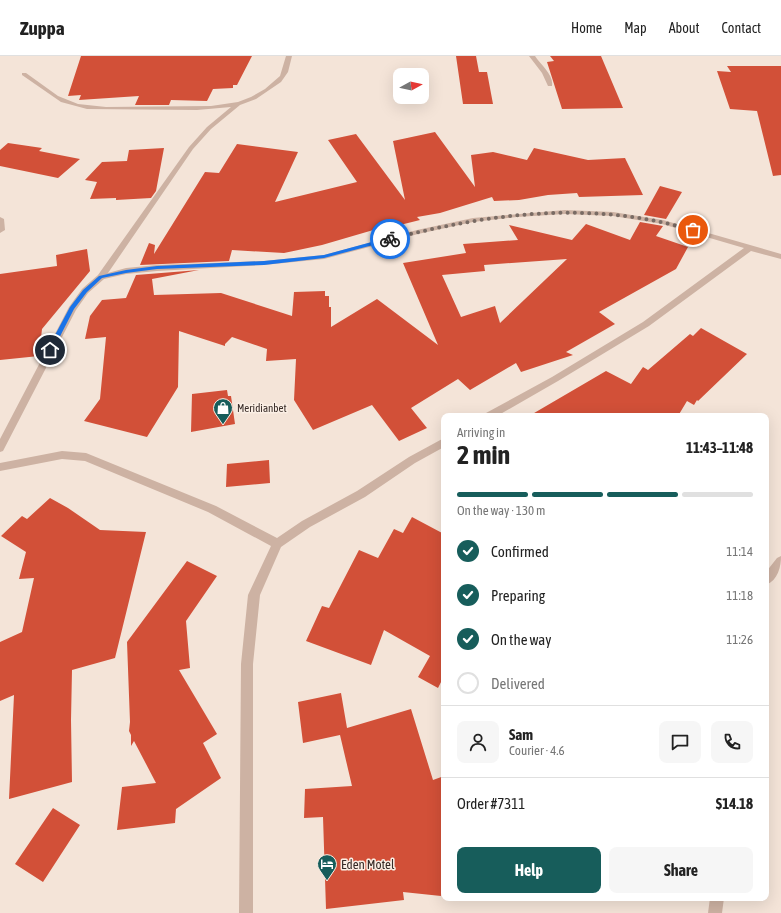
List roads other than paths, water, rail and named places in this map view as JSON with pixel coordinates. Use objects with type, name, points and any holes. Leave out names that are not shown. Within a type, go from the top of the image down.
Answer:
[{"type":"street","points":[[24,74],[58,99],[78,106],[107,108],[157,106],[215,108],[237,105],[256,98],[277,83],[285,72],[289,56]]},
{"type":"street","points":[[532,56],[544,69],[548,76],[550,85]]},
{"type":"street","points":[[0,448],[72,309],[85,291],[101,277],[191,148],[209,128],[237,105]]},
{"type":"street","points":[[101,277],[126,271],[157,268],[256,263],[324,256],[417,232],[473,220],[517,214],[565,212],[613,214],[663,222],[781,257]]},
{"type":"street","points":[[0,219],[0,232]]},
{"type":"street","points":[[493,413],[646,324],[708,277],[751,247]]},
{"type":"street","points":[[246,913],[247,664],[254,595],[277,544],[306,524],[361,494],[412,460],[441,444]]},
{"type":"street","points":[[0,467],[62,455],[86,457],[212,509],[277,544]]},
{"type":"street","points":[[769,576],[781,561]]},
{"type":"street","points":[[715,913],[717,901]]},
{"type":"place","name":"Meridianbet","points":[[223,425]]},
{"type":"place","name":"Eden Motel","points":[[327,881]]}]
